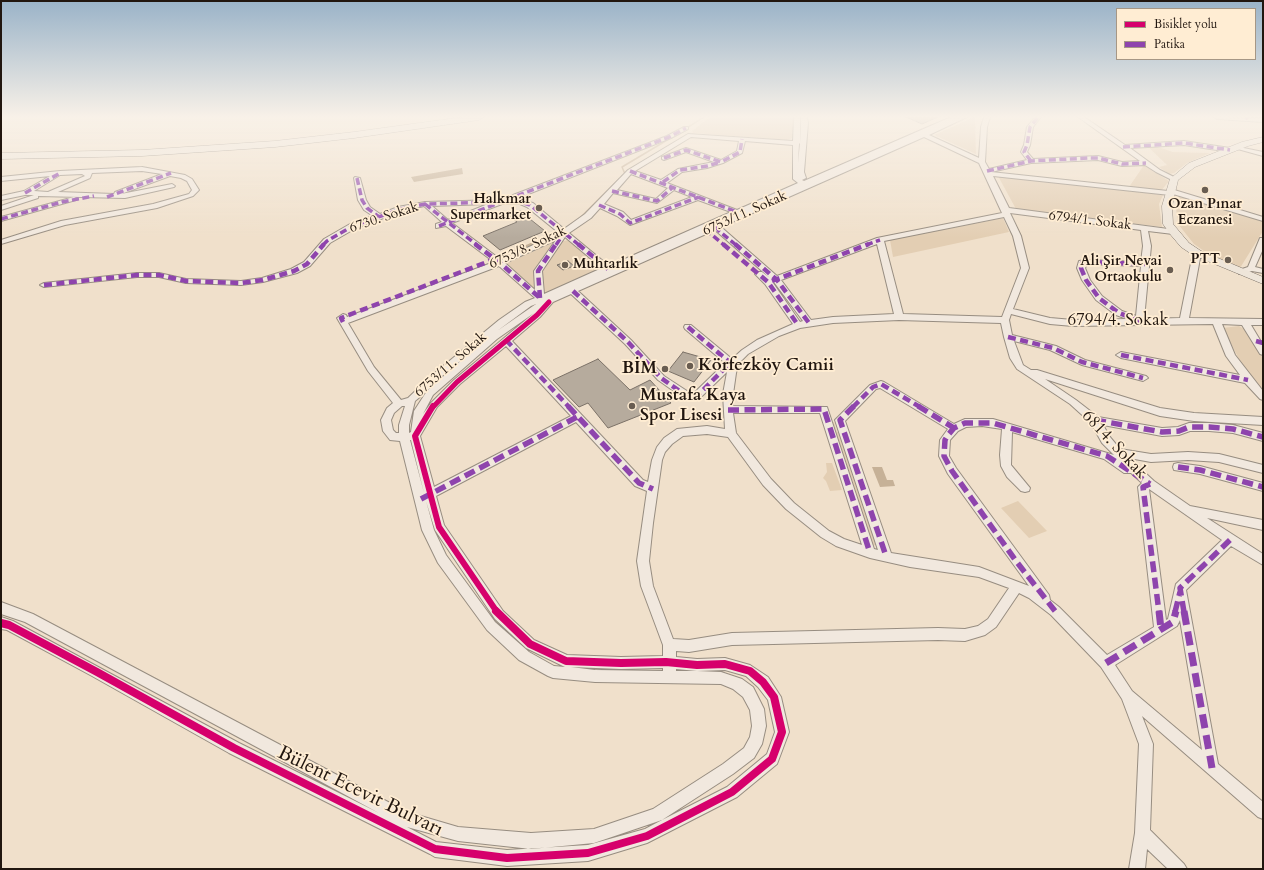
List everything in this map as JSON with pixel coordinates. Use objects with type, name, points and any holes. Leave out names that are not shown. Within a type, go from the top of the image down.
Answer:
[{"type":"main road","points":[[1210,158],[1192,165],[1174,179],[1168,206],[1168,224],[1185,245],[1197,254],[1263,281]]},
{"type":"street","points":[[443,224],[614,158]]},
{"type":"street","name":"6753/8. Sokak","points":[[399,404],[371,369],[341,318],[497,261],[564,233],[588,216],[630,171],[652,158]]},
{"type":"street","points":[[708,158],[721,162]]},
{"type":"street","points":[[663,182],[680,170],[707,166],[729,158]]},
{"type":"street","points":[[794,188],[797,183],[795,158]]},
{"type":"street","points":[[803,158],[803,178],[808,184]]},
{"type":"street","name":"6753/11. Sokak","points":[[862,158],[820,176],[808,184],[794,188],[608,268],[545,300],[502,322],[433,379],[411,400],[399,404],[390,412],[386,420],[388,432],[394,437],[410,437],[419,410],[430,393],[494,337],[545,300],[573,291],[808,184],[870,158]]},
{"type":"street","points":[[973,158],[982,162],[988,172],[1017,236],[1025,268],[1005,320],[1008,337],[1015,358],[1020,367],[1112,398],[1160,412],[1194,417],[1263,421]]},
{"type":"street","points":[[982,158],[982,162]]},
{"type":"street","points":[[1028,158],[1031,161]]},
{"type":"street","points":[[988,172],[1031,161],[1098,158],[1122,164],[1146,163]]},
{"type":"street","points":[[1139,158],[1158,171],[1174,179]]},
{"type":"street","points":[[1,180],[60,173],[142,169],[183,176],[190,180],[196,190],[191,195],[154,206],[64,223],[1,242]]},
{"type":"street","points":[[802,169],[811,176],[820,176]]},
{"type":"street","points":[[630,171],[663,182],[672,188],[737,212]]},
{"type":"street","points":[[1,208],[74,184],[88,177],[89,174],[82,172]]},
{"type":"street","points":[[988,172],[1170,192],[1263,219]]},
{"type":"street","points":[[25,193],[60,173]]},
{"type":"street","points":[[107,197],[171,173]]},
{"type":"street","points":[[357,178],[362,200],[367,208],[379,217]]},
{"type":"street","points":[[796,178],[808,184]]},
{"type":"street","points":[[1,198],[25,193],[107,197],[125,196],[172,186]]},
{"type":"street","points":[[612,191],[657,201],[672,188]]},
{"type":"street","points":[[1,219],[62,202],[94,196]]},
{"type":"street","points":[[599,205],[620,214],[630,224],[699,197]]},
{"type":"street","name":"6730. Sokak","points":[[44,285],[137,275],[159,275],[186,281],[241,283],[263,280],[294,271],[307,264],[327,241],[353,226],[401,209],[425,204],[520,202],[530,205],[608,268]]},
{"type":"street","points":[[425,204],[443,224],[497,261],[545,300]]},
{"type":"street","name":"6794/1. Sokak","points":[[772,281],[880,240],[1006,212],[1173,232]]},
{"type":"street","points":[[716,226],[719,231],[772,281],[809,323]]},
{"type":"street","points":[[1144,228],[1147,246],[1140,321],[1119,313],[1099,298],[1086,280],[1081,268],[1082,263],[1087,262],[1145,264]]},
{"type":"street","points":[[704,232],[711,234],[772,281],[798,325]]},
{"type":"street","points":[[410,437],[434,405],[457,382],[538,315],[545,300],[538,271],[564,233]]},
{"type":"street","points":[[880,240],[899,317]]},
{"type":"street","points":[[1251,268],[1263,240]]},
{"type":"street","name":"6794/4. Sokak","points":[[1009,311],[1050,321],[1184,321],[1197,254]]},
{"type":"street","points":[[1242,272],[1251,268],[1263,271]]},
{"type":"street","points":[[573,291],[628,342],[661,378],[688,397],[697,396],[745,352],[760,342],[798,325],[833,320],[899,317],[1005,320]]},
{"type":"street","points":[[1184,321],[1263,322]]},
{"type":"street","points":[[1216,321],[1231,356],[1248,380],[1263,397]]},
{"type":"street","points":[[1244,321],[1260,342],[1263,352]]},
{"type":"street","points":[[688,327],[732,364]]},
{"type":"street","points":[[1008,337],[1053,348],[1082,362],[1143,378]]},
{"type":"street","points":[[506,340],[639,483],[653,489]]},
{"type":"street","points":[[1121,355],[1248,380]]},
{"type":"street","points":[[732,364],[728,410],[731,434],[767,482],[807,521],[840,543],[870,553],[910,562],[979,572],[1017,586],[1033,594],[1055,611]]},
{"type":"street","name":"6814. Sokak","points":[[1020,367],[1074,402],[1095,420],[1106,440],[1150,484],[1230,540],[1263,560]]},
{"type":"street","points":[[886,556],[840,420],[874,387],[881,384],[954,428]]},
{"type":"street","name":"Bülent Ecevit Bulvarı","points":[[1,623],[9,625],[234,748],[435,849],[507,858],[588,853],[647,836],[732,792],[772,759],[782,732],[774,697],[763,682],[750,671],[725,664],[697,665],[566,661],[530,644],[500,615],[439,527],[426,497],[410,437],[404,425],[411,400]]},
{"type":"street","points":[[728,410],[824,409],[870,553]]},
{"type":"street","points":[[426,497],[577,417]]},
{"type":"street","points":[[1095,420],[1162,432],[1179,431],[1189,427],[1209,427],[1233,429],[1263,437]]},
{"type":"street","points":[[1137,869],[1142,833],[1146,744],[1127,695],[1106,663],[1055,611],[1016,562],[952,471],[944,456],[945,440],[954,428],[965,423],[982,422],[1007,426],[1107,456],[1150,484]]},
{"type":"street","points":[[1007,426],[1005,456],[1006,466],[1011,474],[1025,488]]},
{"type":"street","points":[[670,678],[669,645],[647,586],[643,561],[647,523],[657,460],[661,450],[668,440],[681,432],[707,430],[731,434]]},
{"type":"street","points":[[1117,452],[1151,458],[1188,456],[1219,458],[1263,468]]},
{"type":"street","points":[[1178,467],[1200,470],[1263,487]]},
{"type":"street","points":[[1150,484],[1143,487],[1161,629]]},
{"type":"street","name":"Bülent Ecevit Bulvarı","points":[[1,608],[29,618],[405,819],[465,835],[531,841],[594,836],[656,815],[728,769],[749,753],[756,739],[759,726],[757,708],[748,692],[737,684],[721,678],[595,676],[552,672],[524,656],[491,626],[442,558],[428,530],[426,497]]},
{"type":"street","name":"6814. Sokak","points":[[1187,509],[1263,525]]},
{"type":"street","points":[[1106,663],[1172,622],[1180,588],[1230,540]]},
{"type":"street","points":[[669,645],[689,646],[732,639],[938,634],[965,635],[981,631],[992,623],[1017,586]]},
{"type":"street","points":[[1180,588],[1212,768]]},
{"type":"street","points":[[1127,695],[1263,812]]},
{"type":"street","points":[[1142,833],[1179,869]]},
{"type":"shaded area","points":[[1159,158],[1199,158],[1187,163],[1174,173],[1169,174],[1159,167],[1167,165]]},
{"type":"shaded area","points":[[1144,165],[1169,181],[1161,191],[1129,187]]},
{"type":"shaded area","points":[[462,168],[463,174],[414,182],[411,177]]},
{"type":"shaded area","points":[[998,176],[1163,195],[1159,204],[1162,227],[1016,209]]},
{"type":"shaded area","points":[[1179,194],[1263,220],[1263,231],[1240,268],[1204,251],[1194,244],[1178,224],[1176,208]]},
{"type":"shaded area","points":[[1003,218],[1009,232],[893,257],[890,240]]},
{"type":"shaded area","points":[[569,240],[602,268],[542,295],[506,264],[552,243]]},
{"type":"shaded area","points":[[1239,326],[1244,329],[1263,358],[1263,392],[1242,365],[1223,328]]},
{"type":"shaded area","points":[[832,422],[834,422],[837,432],[840,432],[878,546],[873,545]]},
{"type":"shaded area","points":[[826,463],[832,463],[842,490],[830,491],[826,481],[823,478],[827,472]]},
{"type":"shaded area","points":[[872,467],[882,467],[887,480],[893,480],[895,486],[880,487]]},
{"type":"shaded area","points":[[1018,501],[1047,531],[1029,538],[1001,508]]},
{"type":"building","points":[[520,211],[545,231],[500,250],[483,236],[517,222],[508,215]]},
{"type":"building","name":"Muhtarlık","points":[[568,261],[574,266],[563,270],[557,265]]},
{"type":"building","name":"Körfezköy Camii","points":[[683,352],[711,360],[694,382],[668,371]]},
{"type":"building","points":[[598,359],[630,390],[650,380],[671,403],[608,428],[588,403],[579,407],[553,380]]},
{"type":"waterway","points":[[622,176],[625,174],[622,167],[638,158]]},
{"type":"waterway","points":[[581,217],[619,179]]},
{"type":"waterway","points":[[529,245],[556,234]]},
{"type":"waterway","points":[[501,257],[531,244]]},
{"type":"marked path","points":[[439,226],[616,158]]},
{"type":"marked path","points":[[708,158],[721,162],[729,158]]},
{"type":"marked path","points":[[1028,158],[1031,161]]},
{"type":"marked path","points":[[987,171],[1031,161],[1089,158],[1098,158],[1122,164],[1146,163]]},
{"type":"marked path","points":[[663,182],[680,170],[707,166],[721,162]]},
{"type":"marked path","points":[[630,171],[737,212]]},
{"type":"marked path","points":[[25,193],[60,173]]},
{"type":"marked path","points":[[107,197],[171,173]]},
{"type":"marked path","points":[[357,178],[362,200],[367,208],[379,217]]},
{"type":"marked path","points":[[612,191],[657,201],[672,188]]},
{"type":"marked path","points":[[1,219],[62,202],[94,196]]},
{"type":"marked path","points":[[599,205],[620,214],[630,223],[699,197]]},
{"type":"marked path","points":[[44,285],[137,275],[159,275],[186,281],[241,283],[263,280],[294,271],[307,264],[327,241],[353,226],[401,209],[425,204],[520,202],[530,205],[608,269]]},
{"type":"marked path","points":[[425,204],[447,223],[500,263],[540,298]]},
{"type":"marked path","points":[[716,226],[719,231],[777,280],[809,323]]},
{"type":"marked path","points":[[704,232],[711,234],[768,282],[798,325]]},
{"type":"marked path","points":[[540,298],[538,271],[564,233]]},
{"type":"marked path","points":[[772,281],[880,240]]},
{"type":"marked path","points":[[343,322],[341,318],[495,259]]},
{"type":"marked path","points":[[1140,321],[1119,313],[1099,298],[1086,280],[1081,268],[1082,263],[1087,262],[1145,264]]},
{"type":"marked path","points":[[573,291],[628,342],[661,378],[688,397],[697,396],[730,363]]},
{"type":"marked path","points":[[688,327],[734,366]]},
{"type":"marked path","points":[[1008,337],[1053,348],[1082,362],[1143,378]]},
{"type":"marked path","points":[[506,340],[639,483],[653,489]]},
{"type":"marked path","points":[[1256,341],[1263,343]]},
{"type":"marked path","points":[[1121,355],[1248,380]]},
{"type":"marked path","points":[[886,556],[840,420],[873,387],[881,384],[954,428]]},
{"type":"marked path","points":[[728,410],[824,409],[870,553]]},
{"type":"marked path","points":[[421,499],[577,417]]},
{"type":"marked path","points":[[1095,420],[1162,432],[1179,431],[1189,427],[1209,427],[1233,429],[1263,437]]},
{"type":"marked path","points":[[1055,611],[1016,561],[952,471],[944,456],[945,440],[948,435],[954,428],[965,423],[993,423],[1107,456],[1150,484]]},
{"type":"marked path","points":[[1178,467],[1200,470],[1263,487]]},
{"type":"marked path","points":[[1150,484],[1143,487],[1161,629]]},
{"type":"marked path","points":[[1212,768],[1180,588],[1230,540]]},
{"type":"marked path","points":[[1106,663],[1173,622],[1180,592]]},
{"type":"cycle path","points":[[1,623],[9,625],[97,672],[234,748],[435,849],[507,858],[588,853],[647,836],[732,792],[772,759],[782,732],[774,697],[763,682],[750,671],[725,664],[697,665],[666,662],[621,663],[566,661],[530,644],[499,615],[439,527],[415,436],[434,405],[457,382],[537,315],[549,302]]},
{"type":"place","name":"Ozan Pınar Eczanesi","points":[[1205,190]]},
{"type":"place","name":"Halkmar Supermarket","points":[[539,208]]},
{"type":"place","name":"PTT","points":[[1228,260]]},
{"type":"place","name":"Muhtarlık","points":[[565,265]]},
{"type":"place","name":"Ali Şir Nevai Ortaokulu","points":[[1170,270]]},
{"type":"place","name":"Körfezköy Camii","points":[[690,366]]},
{"type":"place","name":"BİM","points":[[665,369]]},
{"type":"place","name":"Mustafa Kaya Spor Lisesi","points":[[632,406]]}]
